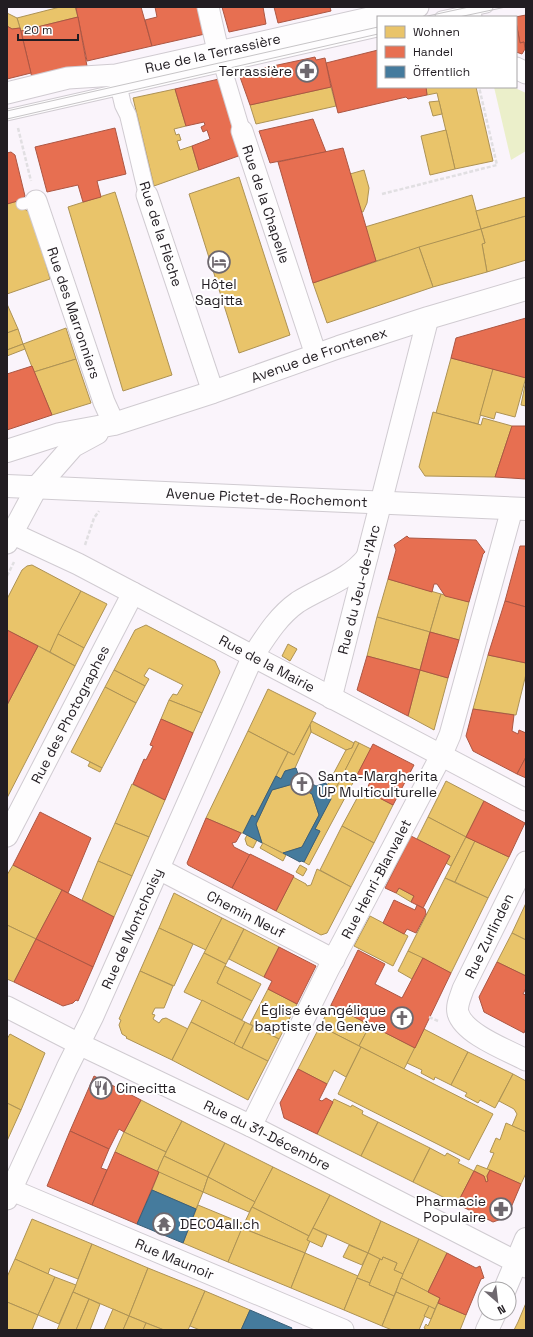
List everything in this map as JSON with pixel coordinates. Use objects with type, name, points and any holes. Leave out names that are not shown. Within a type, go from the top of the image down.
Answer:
[{"type":"street","points":[[208,7],[220,58]]},
{"type":"street","name":"Rue de la Terrassière","points":[[7,93],[68,78],[117,82],[220,58],[338,16],[418,7]]},
{"type":"street","name":"Rue de la Chapelle","points":[[220,58],[242,131],[316,355]]},
{"type":"street","points":[[517,68],[526,73]]},
{"type":"street","name":"Rue de la Flèche","points":[[117,82],[123,105],[128,115],[147,195],[213,392]]},
{"type":"street","name":"Rue des Marronniers","points":[[29,203],[104,402],[114,424]]},
{"type":"street","name":"Avenue de Frontenex","points":[[7,451],[60,434],[114,424],[213,392],[316,355],[428,318],[526,289]]},
{"type":"street","name":"Rue du Jeu-de-l'Arc","points":[[331,698],[428,318]]},
{"type":"street","name":"Avenue de Frontenex","points":[[37,487],[73,446],[114,424]]},
{"type":"street","name":"Avenue Pictet-de-Rochemont","points":[[7,486],[519,509]]},
{"type":"street","points":[[9,536],[37,487]]},
{"type":"street","name":"Rue Henri-Blanvalet","points":[[251,1126],[334,960],[441,756],[450,735],[519,509]]},
{"type":"street","name":"Rue de la Mairie","points":[[9,536],[41,545],[526,800]]},
{"type":"street","name":"Rue de Montchoisy","points":[[8,1192],[79,1044],[159,869],[252,656],[272,626],[288,610],[298,602],[349,575],[367,557]]},
{"type":"street","name":"Rue des Photographes","points":[[7,836],[133,593]]},
{"type":"street","name":"Rue Zurlinden","points":[[526,862],[463,989],[458,1007],[458,1013],[466,1027],[526,1060]]},
{"type":"street","name":"Chemin Neuf","points":[[159,869],[334,960]]},
{"type":"street","name":"Rue du 31-Décembre","points":[[7,1007],[79,1044],[251,1126],[521,1264]]},
{"type":"street","name":"Rue Maunoir","points":[[8,1192],[343,1330]]},
{"type":"street","points":[[510,1281],[521,1264],[526,1239]]},
{"type":"lane","points":[[446,16],[474,10]]},
{"type":"lane","points":[[220,58],[377,31]]},
{"type":"lane","points":[[7,115],[117,82]]},
{"type":"path","points":[[382,194],[497,165],[479,88]]},
{"type":"path","points":[[83,550],[94,518]]},
{"type":"path","points":[[429,1017],[438,1021]]},
{"type":"green space","points":[[494,88],[515,88],[526,93],[526,151],[511,160]]},
{"type":"building: Wohnen","points":[[60,7],[75,7],[78,17],[21,31],[17,18]]},
{"type":"building: Wohnen","points":[[7,13],[17,18],[20,28],[12,29],[7,26]]},
{"type":"building: Wohnen","points":[[331,87],[336,106],[256,124],[250,105]]},
{"type":"building: Wohnen","points":[[426,88],[476,88],[493,161],[455,169],[437,93],[427,95]]},
{"type":"building: Wohnen","points":[[175,89],[186,126],[174,129],[176,135],[179,134],[181,140],[177,141],[180,150],[192,146],[199,170],[154,186],[133,98]]},
{"type":"building: Wohnen","points":[[439,101],[442,114],[433,116],[429,102]]},
{"type":"building: Wohnen","points":[[446,130],[455,169],[430,175],[421,136]]},
{"type":"building: Wohnen","points":[[364,170],[369,188],[367,203],[363,212],[361,212],[350,174]]},
{"type":"building: Wohnen","points":[[239,177],[290,335],[239,353],[189,194]]},
{"type":"building: Wohnen","points":[[115,192],[172,375],[123,391],[68,207]]},
{"type":"building: Wohnen","points":[[472,195],[481,229],[376,261],[365,227]]},
{"type":"building: Wohnen","points":[[526,197],[526,216],[481,229],[476,211]]},
{"type":"building: Wohnen","points":[[21,200],[23,208],[32,214],[50,279],[7,294],[7,204]]},
{"type":"building: Wohnen","points":[[526,216],[526,260],[487,272],[482,244],[485,243],[481,229]]},
{"type":"building: Wohnen","points":[[481,229],[485,243],[482,244],[487,272],[433,287],[419,247]]},
{"type":"building: Wohnen","points":[[419,247],[433,287],[327,323],[313,283]]},
{"type":"building: Wohnen","points":[[7,304],[18,329],[7,333]]},
{"type":"building: Wohnen","points":[[66,328],[76,359],[34,372],[23,344]]},
{"type":"building: Wohnen","points":[[18,329],[23,344],[7,350],[7,333]]},
{"type":"building: Wohnen","points":[[23,344],[25,349],[7,356],[7,350]]},
{"type":"building: Wohnen","points":[[451,358],[493,369],[478,424],[436,413]]},
{"type":"building: Wohnen","points":[[76,359],[91,403],[52,415],[34,372]]},
{"type":"building: Wohnen","points":[[493,369],[526,377],[515,417],[496,412],[494,419],[480,415]]},
{"type":"building: Wohnen","points":[[526,380],[526,406],[521,405]]},
{"type":"building: Wohnen","points":[[433,412],[481,425],[483,418],[512,426],[495,477],[425,476],[419,467]]},
{"type":"building: Wohnen","points":[[32,565],[81,591],[50,652],[7,630],[7,599],[22,570],[27,566]]},
{"type":"building: Wohnen","points":[[388,579],[441,594],[430,632],[377,617]]},
{"type":"building: Wohnen","points":[[81,591],[107,604],[84,648],[58,634]]},
{"type":"building: Wohnen","points":[[441,594],[469,602],[459,640],[430,632]]},
{"type":"building: Wohnen","points":[[377,617],[430,632],[420,670],[367,656]]},
{"type":"building: Wohnen","points":[[146,625],[215,661],[220,672],[202,713],[169,700],[173,694],[177,695],[183,685],[149,668],[144,676],[149,679],[145,686],[114,670],[135,630]]},
{"type":"building: Wohnen","points":[[58,634],[84,648],[75,666],[50,652]]},
{"type":"building: Wohnen","points":[[288,644],[297,649],[290,661],[282,656]]},
{"type":"building: Wohnen","points":[[38,646],[75,666],[7,798],[7,705]]},
{"type":"building: Wohnen","points":[[488,655],[526,663],[526,674],[516,715],[473,709]]},
{"type":"building: Wohnen","points":[[114,670],[145,686],[136,703],[105,687]]},
{"type":"building: Wohnen","points":[[420,670],[448,678],[434,730],[408,716]]},
{"type":"building: Wohnen","points":[[105,687],[136,703],[102,768],[71,752]]},
{"type":"building: Wohnen","points":[[268,689],[316,713],[294,755],[248,731]]},
{"type":"building: Wohnen","points":[[169,700],[202,713],[193,733],[161,719]]},
{"type":"building: Wohnen","points":[[312,721],[354,743],[352,748],[346,750],[311,732],[310,725]]},
{"type":"building: Wohnen","points":[[310,725],[311,732],[295,768],[285,771],[281,779],[276,776],[288,752],[294,755]]},
{"type":"building: Wohnen","points":[[248,731],[288,752],[255,817],[252,815],[243,833],[241,833],[206,818]]},
{"type":"building: Wohnen","points":[[355,741],[359,743],[331,799],[326,785],[328,784],[346,750],[352,748]]},
{"type":"building: Wohnen","points":[[359,743],[371,749],[309,865],[304,862],[320,831],[315,829]]},
{"type":"building: Wohnen","points":[[90,762],[102,768],[100,772],[88,766]]},
{"type":"building: Wohnen","points":[[446,781],[484,801],[466,837],[428,817]]},
{"type":"building: Wohnen","points":[[132,784],[165,800],[149,837],[115,823]]},
{"type":"building: Wohnen","points":[[293,784],[312,794],[319,815],[302,847],[283,853],[262,843],[256,824],[272,790]]},
{"type":"building: Wohnen","points":[[362,789],[393,805],[374,843],[342,826]]},
{"type":"building: Wohnen","points":[[428,817],[466,837],[451,866],[446,863],[450,856],[417,839]]},
{"type":"building: Wohnen","points":[[115,823],[149,837],[132,876],[98,861]]},
{"type":"building: Wohnen","points":[[342,826],[374,843],[351,887],[320,870]]},
{"type":"building: Wohnen","points":[[247,835],[257,840],[253,848],[247,845],[245,839]]},
{"type":"building: Wohnen","points":[[466,837],[475,841],[455,882],[445,878]]},
{"type":"building: Wohnen","points":[[475,841],[509,857],[488,898],[455,882]]},
{"type":"building: Wohnen","points":[[263,843],[286,855],[283,861],[260,848]]},
{"type":"building: Wohnen","points":[[98,861],[132,876],[114,917],[82,900]]},
{"type":"building: Wohnen","points":[[13,865],[62,890],[36,939],[7,925],[7,875]]},
{"type":"building: Wohnen","points":[[300,865],[307,869],[303,876],[296,872]]},
{"type":"building: Wohnen","points":[[317,869],[351,887],[327,933],[321,935],[276,911],[293,877],[307,886],[311,885]]},
{"type":"building: Wohnen","points":[[445,878],[488,898],[451,973],[408,951]]},
{"type":"building: Wohnen","points":[[399,888],[414,896],[411,902],[396,893]]},
{"type":"building: Wohnen","points":[[174,893],[222,918],[206,950],[159,928]]},
{"type":"building: Wohnen","points":[[526,903],[526,940],[512,933]]},
{"type":"building: Wohnen","points":[[370,916],[408,936],[393,966],[354,946]]},
{"type":"building: Wohnen","points":[[222,918],[244,929],[226,964],[204,953]]},
{"type":"building: Wohnen","points":[[7,925],[36,939],[14,982],[7,979]]},
{"type":"building: Wohnen","points":[[159,928],[193,944],[174,986],[140,971]]},
{"type":"building: Wohnen","points":[[244,929],[279,947],[264,977],[229,959]]},
{"type":"building: Wohnen","points":[[512,933],[526,940],[526,976],[497,962]]},
{"type":"building: Wohnen","points":[[408,951],[423,958],[412,979],[398,971]]},
{"type":"building: Wohnen","points":[[204,953],[226,964],[217,983],[252,1001],[242,1020],[184,992]]},
{"type":"building: Wohnen","points":[[225,966],[261,984],[252,1001],[217,983]]},
{"type":"building: Wohnen","points":[[140,971],[173,986],[164,1008],[155,1008],[152,1014],[155,1015],[153,1019],[159,1023],[162,1019],[166,1018],[188,1029],[172,1060],[126,1038],[127,1037],[122,1034],[119,1025],[121,1020],[119,1019]]},
{"type":"building: Wohnen","points":[[268,989],[297,1004],[279,1039],[250,1024]]},
{"type":"building: Wohnen","points":[[202,1000],[245,1022],[234,1044],[191,1022]]},
{"type":"building: Wohnen","points":[[331,1005],[370,1025],[359,1046],[320,1026]]},
{"type":"building: Wohnen","points":[[191,1022],[268,1061],[248,1100],[172,1060]]},
{"type":"building: Wohnen","points":[[245,1022],[253,1026],[242,1048],[234,1044]]},
{"type":"building: Wohnen","points":[[370,1025],[415,1048],[404,1069],[359,1046]]},
{"type":"building: Wohnen","points":[[253,1026],[279,1039],[268,1061],[242,1048]]},
{"type":"building: Wohnen","points":[[320,1026],[361,1047],[346,1077],[334,1070],[327,1084],[298,1069]]},
{"type":"building: Wohnen","points":[[424,1029],[468,1052],[451,1085],[435,1077],[434,1080],[421,1073],[422,1070],[407,1063]]},
{"type":"building: Wohnen","points":[[10,1034],[45,1053],[21,1110],[7,1103],[7,1039]]},
{"type":"building: Wohnen","points":[[361,1047],[493,1114],[469,1160],[338,1094]]},
{"type":"building: Wohnen","points":[[468,1052],[513,1074],[495,1108],[480,1100],[478,1103],[465,1096],[467,1093],[451,1085]]},
{"type":"building: Wohnen","points":[[513,1074],[526,1081],[526,1132],[512,1126],[517,1114],[514,1109],[499,1101]]},
{"type":"building: Wohnen","points":[[334,1099],[351,1107],[352,1105],[363,1111],[362,1114],[378,1122],[361,1156],[317,1134]]},
{"type":"building: Wohnen","points":[[141,1100],[182,1121],[166,1152],[124,1132]]},
{"type":"building: Wohnen","points":[[7,1103],[21,1110],[7,1141]]},
{"type":"building: Wohnen","points":[[182,1121],[225,1143],[208,1177],[164,1156]]},
{"type":"building: Wohnen","points":[[378,1122],[430,1148],[413,1182],[361,1156]]},
{"type":"building: Wohnen","points":[[506,1123],[526,1132],[526,1173],[521,1184],[487,1169],[494,1153],[490,1152],[496,1138],[500,1140]]},
{"type":"building: Wohnen","points":[[124,1132],[166,1152],[157,1172],[115,1152]]},
{"type":"building: Wohnen","points":[[225,1143],[273,1167],[255,1202],[208,1177]]},
{"type":"building: Wohnen","points":[[430,1148],[445,1156],[447,1153],[460,1160],[458,1163],[474,1171],[457,1204],[413,1182]]},
{"type":"building: Wohnen","points":[[164,1156],[208,1177],[203,1192],[157,1172]]},
{"type":"building: Wohnen","points":[[477,1165],[490,1170],[487,1176],[488,1181],[486,1182],[484,1176],[474,1171]]},
{"type":"building: Wohnen","points":[[273,1167],[330,1195],[309,1236],[252,1207]]},
{"type":"building: Wohnen","points":[[159,1172],[203,1192],[196,1209],[152,1190]]},
{"type":"building: Wohnen","points":[[208,1177],[255,1202],[249,1212],[203,1192]]},
{"type":"building: Wohnen","points":[[330,1195],[381,1221],[368,1253],[313,1228]]},
{"type":"building: Wohnen","points":[[198,1205],[244,1224],[228,1262],[183,1243]]},
{"type":"building: Wohnen","points":[[252,1207],[309,1236],[307,1240],[310,1241],[305,1253],[242,1228]]},
{"type":"building: Wohnen","points":[[32,1219],[92,1244],[78,1279],[50,1268],[48,1274],[15,1259]]},
{"type":"building: Wohnen","points":[[381,1221],[419,1239],[403,1274],[394,1270],[397,1263],[383,1257],[382,1260],[368,1253]]},
{"type":"building: Wohnen","points":[[242,1228],[305,1253],[291,1288],[228,1262]]},
{"type":"building: Wohnen","points":[[313,1228],[327,1235],[322,1247],[307,1240]]},
{"type":"building: Wohnen","points":[[419,1239],[447,1253],[428,1292],[401,1278]]},
{"type":"building: Wohnen","points":[[92,1244],[148,1268],[129,1316],[73,1292]]},
{"type":"building: Wohnen","points":[[349,1245],[368,1253],[362,1265],[343,1257]]},
{"type":"building: Wohnen","points":[[305,1253],[358,1276],[344,1310],[291,1288]]},
{"type":"building: Wohnen","points":[[368,1253],[380,1259],[370,1283],[357,1278]]},
{"type":"building: Wohnen","points":[[383,1257],[397,1263],[394,1270],[403,1274],[394,1296],[369,1285],[380,1259],[382,1260]]},
{"type":"building: Wohnen","points":[[15,1259],[55,1277],[38,1315],[7,1302],[7,1277]]},
{"type":"building: Wohnen","points":[[148,1268],[205,1291],[188,1330],[164,1330],[129,1316]]},
{"type":"building: Wohnen","points":[[55,1277],[76,1285],[59,1324],[38,1315]]},
{"type":"building: Wohnen","points":[[357,1278],[394,1296],[382,1326],[344,1310]]},
{"type":"building: Wohnen","points":[[401,1278],[440,1298],[435,1309],[396,1292]]},
{"type":"building: Wohnen","points":[[205,1291],[250,1310],[241,1330],[200,1330],[190,1326]]},
{"type":"building: Wohnen","points":[[73,1292],[89,1299],[76,1330],[57,1330]]},
{"type":"building: Wohnen","points":[[396,1292],[429,1306],[419,1330],[392,1330],[382,1326]]},
{"type":"building: Wohnen","points":[[89,1299],[100,1304],[90,1330],[76,1330]]},
{"type":"building: Wohnen","points":[[7,1302],[38,1315],[32,1330],[7,1330]]},
{"type":"building: Wohnen","points":[[438,1303],[466,1315],[460,1330],[427,1330],[424,1328],[426,1324],[428,1326]]},
{"type":"building: Wohnen","points":[[526,1303],[526,1330],[514,1330],[518,1322]]},
{"type":"building: Wohnen","points":[[429,1306],[435,1309],[431,1319],[424,1316]]},
{"type":"building: Wohnen","points":[[113,1309],[129,1316],[123,1330],[104,1330]]},
{"type":"building: Wohnen","points":[[129,1316],[146,1323],[143,1330],[123,1330]]},
{"type":"building: Wohnen","points":[[146,1323],[164,1330],[143,1330]]},
{"type":"building: Handel","points":[[141,7],[152,46],[87,61],[76,8]]},
{"type":"building: Handel","points":[[155,7],[198,7],[205,34],[152,46],[145,20],[157,17]]},
{"type":"building: Handel","points":[[222,7],[263,7],[266,24],[229,32]]},
{"type":"building: Handel","points":[[274,7],[330,7],[331,11],[278,23]]},
{"type":"building: Handel","points":[[526,15],[525,49],[524,42],[520,43],[517,27],[517,17]]},
{"type":"building: Handel","points":[[78,17],[87,66],[32,78],[21,31]]},
{"type":"building: Handel","points":[[7,26],[12,29],[20,28],[31,73],[7,79]]},
{"type":"building: Handel","points":[[517,27],[520,43],[524,42],[525,49],[522,54],[517,52]]},
{"type":"building: Handel","points":[[377,50],[377,88],[426,88],[427,95],[408,99],[406,97],[338,113],[326,63]]},
{"type":"building: Handel","points":[[315,57],[316,60],[325,58],[331,87],[250,105],[240,77],[246,76],[245,72]]},
{"type":"building: Handel","points":[[219,79],[244,154],[199,170],[192,146],[210,139],[207,130],[203,132],[201,127],[205,125],[204,122],[186,126],[175,89]]},
{"type":"building: Handel","points":[[313,119],[326,152],[270,163],[259,131]]},
{"type":"building: Handel","points":[[115,128],[126,174],[97,181],[101,197],[83,202],[78,185],[47,192],[35,147]]},
{"type":"building: Handel","points":[[343,148],[376,261],[313,283],[278,162]]},
{"type":"building: Handel","points":[[11,152],[15,155],[25,196],[21,200],[7,204],[7,153]]},
{"type":"building: Handel","points":[[526,318],[526,378],[451,358],[456,338]]},
{"type":"building: Handel","points":[[32,366],[52,415],[7,430],[7,374]]},
{"type":"building: Handel","points":[[512,426],[526,426],[526,479],[495,477]]},
{"type":"building: Handel","points":[[407,536],[409,538],[476,540],[485,552],[483,554],[469,602],[445,596],[437,584],[434,584],[432,592],[388,579],[396,550],[394,545]]},
{"type":"building: Handel","points":[[520,546],[526,546],[526,607],[505,601]]},
{"type":"building: Handel","points":[[505,601],[526,607],[526,663],[488,655]]},
{"type":"building: Handel","points":[[7,630],[38,646],[7,705]]},
{"type":"building: Handel","points":[[430,632],[459,640],[448,678],[420,670]]},
{"type":"building: Handel","points":[[367,656],[420,670],[408,716],[357,690]]},
{"type":"building: Handel","points":[[473,709],[514,715],[512,731],[518,734],[519,730],[526,733],[526,757],[517,774],[473,751],[466,736]]},
{"type":"building: Handel","points":[[161,719],[193,733],[165,800],[133,784],[144,759],[146,760],[153,746],[150,745]]},
{"type":"building: Handel","points":[[373,744],[414,765],[393,805],[366,791],[370,782],[357,775]]},
{"type":"building: Handel","points":[[526,757],[526,778],[517,774]]},
{"type":"building: Handel","points":[[484,801],[525,823],[509,857],[466,837]]},
{"type":"building: Handel","points":[[40,812],[91,838],[68,893],[13,865]]},
{"type":"building: Handel","points":[[206,818],[241,833],[236,842],[232,843],[234,847],[250,855],[232,888],[188,865],[187,863]]},
{"type":"building: Handel","points":[[411,836],[450,856],[423,908],[411,902],[414,896],[399,888],[396,893],[385,888]]},
{"type":"building: Handel","points":[[250,854],[294,876],[276,911],[232,888]]},
{"type":"building: Handel","points":[[62,890],[114,917],[93,967],[36,939]]},
{"type":"building: Handel","points":[[394,900],[415,910],[417,905],[425,909],[426,914],[416,933],[407,929],[404,934],[383,923]]},
{"type":"building: Handel","points":[[36,939],[93,967],[78,1001],[76,1000],[73,1003],[63,1006],[14,982]]},
{"type":"building: Handel","points":[[279,947],[316,966],[297,1004],[268,989],[272,981],[264,977]]},
{"type":"building: Handel","points":[[358,950],[385,964],[375,984],[402,998],[423,958],[451,973],[415,1048],[331,1005]]},
{"type":"building: Handel","points":[[497,962],[526,976],[526,988],[523,994],[526,995],[526,1028],[524,1033],[484,1012],[479,997]]},
{"type":"building: Handel","points":[[298,1069],[327,1084],[319,1100],[322,1101],[326,1098],[333,1102],[317,1134],[284,1118],[280,1103]]},
{"type":"building: Handel","points":[[94,1076],[141,1100],[124,1132],[119,1129],[109,1149],[70,1131]]},
{"type":"building: Handel","points":[[70,1131],[109,1149],[101,1168],[107,1170],[92,1205],[47,1186]]},
{"type":"building: Handel","points":[[115,1152],[159,1172],[137,1224],[92,1205]]},
{"type":"building: Handel","points":[[490,1170],[521,1184],[507,1217],[493,1222],[457,1204],[474,1171],[484,1176],[486,1182],[488,1181],[487,1176]]},
{"type":"building: Handel","points":[[447,1253],[476,1268],[480,1266],[484,1278],[480,1281],[477,1281],[477,1289],[466,1315],[438,1303],[440,1298],[428,1292]]},
{"type":"building: Öffentlich","points":[[296,768],[299,777],[316,786],[326,783],[331,799],[315,829],[320,831],[304,862],[300,862],[283,853],[302,847],[319,815],[312,794],[293,784],[272,790],[256,824],[262,843],[243,833],[252,815],[255,817],[276,776],[281,779],[285,771]]},
{"type":"building: Öffentlich","points":[[152,1190],[196,1209],[183,1243],[137,1224]]},
{"type":"building: Öffentlich","points":[[250,1310],[292,1328],[291,1330],[241,1330]]},
{"type":"tram line","points":[[428,16],[469,7]]},
{"type":"tram line","points":[[464,16],[506,7]]},
{"type":"tram line","points":[[7,111],[377,27]]},
{"type":"tram line","points":[[7,119],[377,34]]},
{"type":"place","name":"Terrassière","points":[[307,71]]},
{"type":"place","name":"Hôtel Sagitta","points":[[219,262]]},
{"type":"place","name":"Santa-Margherita UP Multiculturelle","points":[[302,784]]},
{"type":"place","name":"Église évangélique baptiste de Genève","points":[[402,1018]]},
{"type":"place","name":"Cinecitta","points":[[101,1088]]},
{"type":"place","name":"Pharmacie Populaire","points":[[501,1209]]},
{"type":"place","name":"DECO4all.ch","points":[[164,1224]]}]
